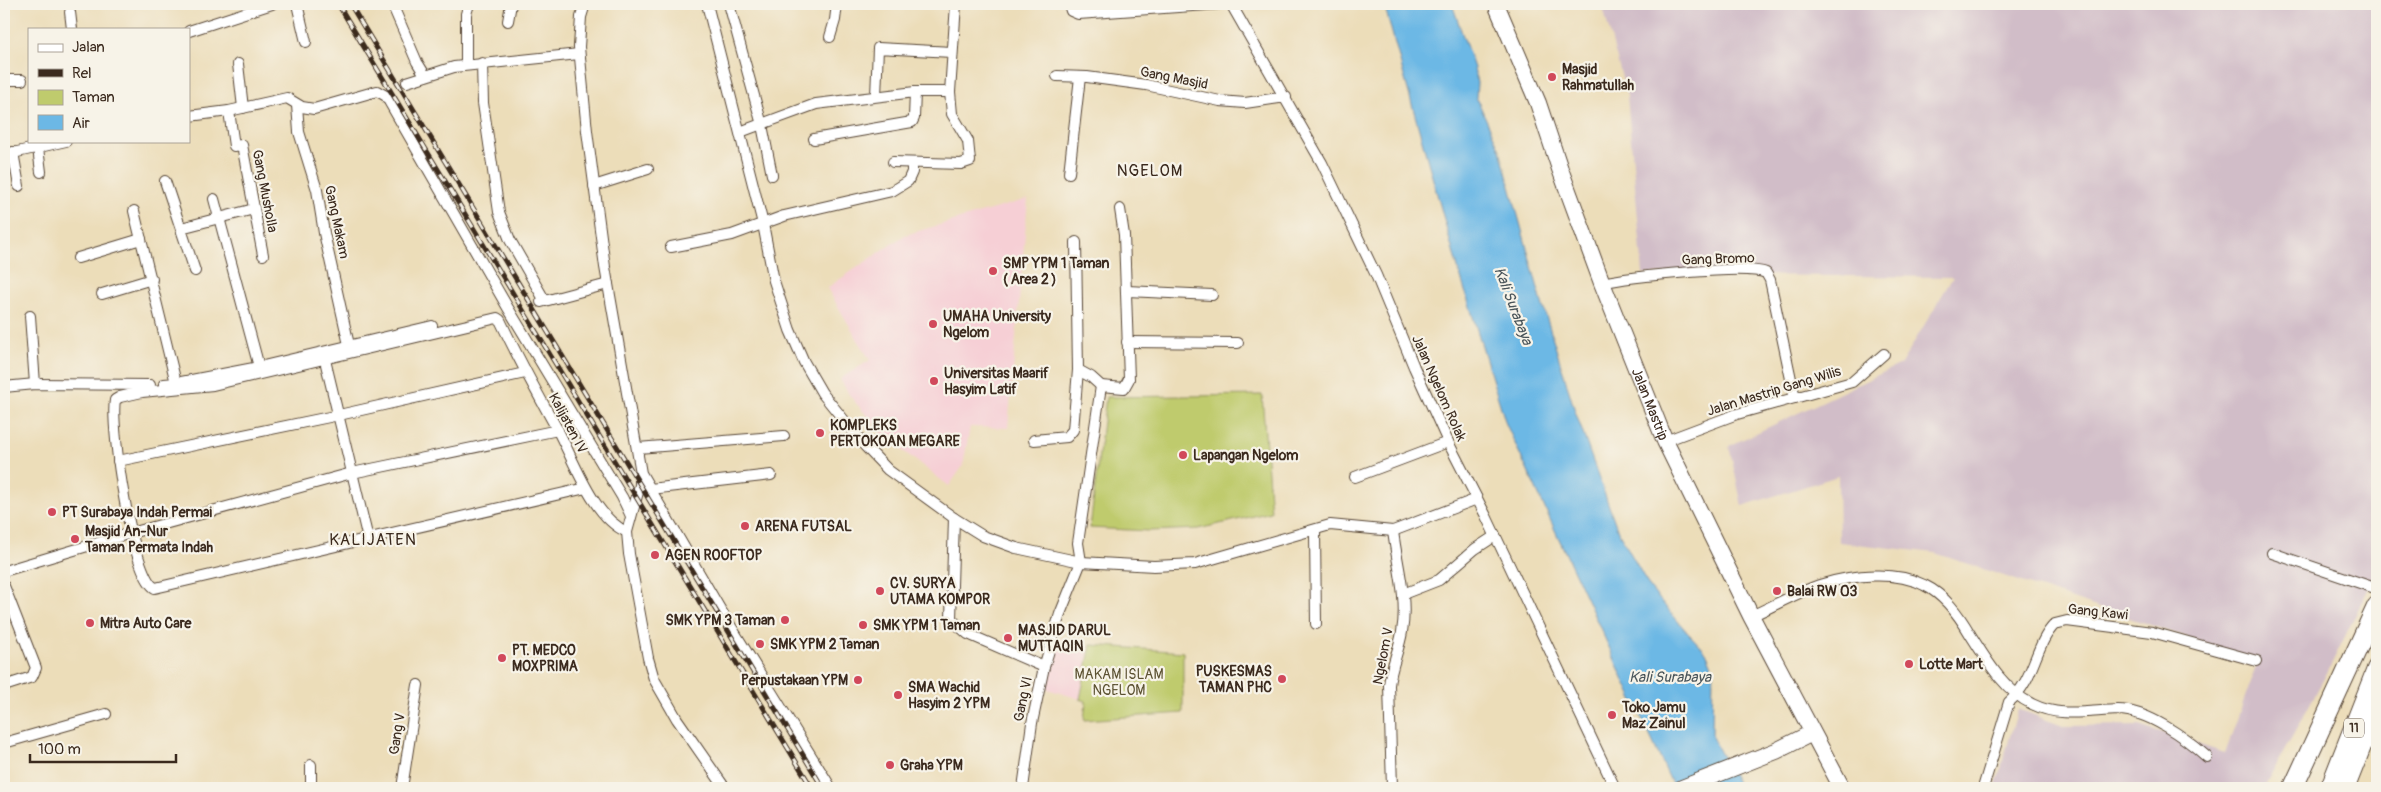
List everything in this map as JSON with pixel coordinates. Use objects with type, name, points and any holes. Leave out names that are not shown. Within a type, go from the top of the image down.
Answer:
[{"type":"highway","points":[[2293,788],[2377,606]]},
{"type":"highway","name":"11","points":[[2330,788],[2377,668]]},
{"type":"highway","name":"11","points":[[2345,788],[2377,707]]},
{"type":"main road","name":"Jalan Mastrip","points":[[1496,4],[1538,103],[1560,170],[1602,283],[1665,441],[1750,616],[1842,788]]},
{"type":"main road","points":[[1682,788],[1776,751],[1812,733]]},
{"type":"street","points":[[190,32],[272,4]]},
{"type":"street","points":[[297,4],[306,42]]},
{"type":"street","points":[[392,4],[421,68]]},
{"type":"street","points":[[469,4],[466,14],[471,61],[483,103],[499,212],[510,240],[543,302],[608,284]]},
{"type":"street","points":[[508,21],[511,4]]},
{"type":"street","points":[[585,4],[579,46],[594,186],[608,284],[641,473],[720,609],[831,788]]},
{"type":"street","points":[[707,4],[743,131],[766,223],[774,281],[790,330],[804,362],[822,393],[865,446],[888,470],[954,518],[983,536],[1016,548],[1081,560],[1154,566],[1195,564],[1336,525],[1393,531],[1474,495]]},
{"type":"street","points":[[729,4],[761,125],[772,175]]},
{"type":"street","points":[[830,37],[837,4]]},
{"type":"street","points":[[893,162],[961,164],[970,161],[968,141],[952,114],[950,92],[956,4]]},
{"type":"street","points":[[1070,4],[1072,11],[1078,14],[1221,4]]},
{"type":"street","name":"Jalan Ngelom Rolak","points":[[1231,4],[1286,97],[1322,163],[1376,275],[1414,367],[1448,442],[1496,536],[1615,788]]},
{"type":"street","points":[[70,12],[72,28]]},
{"type":"street","points":[[407,82],[421,68],[471,61],[536,60],[579,46]]},
{"type":"street","points":[[876,96],[878,48],[952,52]]},
{"type":"street","points":[[238,64],[242,108]]},
{"type":"street","name":"Gang Masjid","points":[[1057,76],[1146,85],[1220,101],[1245,103],[1286,97]]},
{"type":"street","points":[[1070,173],[1080,77]]},
{"type":"street","points":[[4,80],[22,80]]},
{"type":"street","points":[[190,116],[229,111],[287,98],[297,105],[314,109],[377,91],[386,96],[428,165],[508,308],[622,497],[631,516]]},
{"type":"street","points":[[743,131],[816,104],[915,92],[950,92]]},
{"type":"street","points":[[814,139],[912,122],[914,118],[915,92]]},
{"type":"street","name":"Gang Makam","points":[[297,105],[299,132],[318,196],[324,233],[349,345]]},
{"type":"street","name":"Gang Musholla","points":[[229,111],[234,146],[242,145],[263,255]]},
{"type":"street","points":[[19,186],[8,154],[62,142]]},
{"type":"street","points":[[38,148],[41,172]]},
{"type":"street","points":[[671,247],[732,235],[780,218],[892,191],[908,181],[912,172],[912,163]]},
{"type":"street","points":[[594,186],[648,169]]},
{"type":"street","points":[[165,181],[195,271]]},
{"type":"street","points":[[214,199],[259,367]]},
{"type":"street","points":[[182,228],[254,209]]},
{"type":"street","points":[[1078,370],[1092,376],[1101,386],[1124,388],[1128,385],[1127,291],[1124,235],[1120,209]]},
{"type":"street","points":[[134,211],[176,383]]},
{"type":"street","points":[[78,258],[141,239]]},
{"type":"street","points":[[1034,440],[1062,438],[1070,434],[1074,425],[1078,370],[1076,242]]},
{"type":"street","name":"Gang Bromo","points":[[1602,283],[1619,279],[1715,271],[1756,270],[1766,273],[1770,280],[1795,398]]},
{"type":"street","points":[[102,294],[152,279]]},
{"type":"street","points":[[1127,291],[1212,295]]},
{"type":"street","points":[[4,387],[35,384],[145,386],[176,383],[259,367],[508,308]]},
{"type":"street","points":[[30,316],[35,384]]},
{"type":"street","name":"Kalijaten IV","points":[[325,360],[497,318],[500,320],[525,373],[558,430],[586,488],[610,521],[627,532]]},
{"type":"street","points":[[1127,342],[1238,343]]},
{"type":"street","name":"Jalan Mastrip Gang Wilis","points":[[1665,441],[1737,414],[1852,382],[1884,354]]},
{"type":"street","points":[[368,539],[325,360],[203,387],[142,392],[120,396],[115,400],[118,461],[131,533],[148,581],[155,588],[368,539],[586,488]]},
{"type":"street","points":[[118,461],[338,415],[525,373]]},
{"type":"street","points":[[1081,560],[1078,546],[1101,386]]},
{"type":"street","points":[[4,572],[131,533],[352,473],[558,430]]},
{"type":"street","points":[[638,448],[784,436]]},
{"type":"street","points":[[1355,477],[1448,442]]},
{"type":"street","points":[[638,448],[640,485],[627,532],[632,573],[654,679],[677,719],[725,788]]},
{"type":"street","points":[[650,489],[771,475]]},
{"type":"street","points":[[954,518],[951,619],[968,634],[1044,667]]},
{"type":"street","points":[[1314,531],[1316,624]]},
{"type":"street","name":"Ngelom V","points":[[1392,788],[1389,685],[1390,674],[1402,633],[1403,594],[1393,531]]},
{"type":"street","points":[[1403,594],[1438,580],[1482,543],[1496,536]]},
{"type":"street","points":[[2272,553],[2372,587]]},
{"type":"street","name":"Gang VI","points":[[1023,788],[1032,723],[1044,667],[1060,614],[1081,560]]},
{"type":"street","points":[[1750,616],[1822,584],[1845,578],[1869,576],[1908,580],[1923,584],[1952,607],[1984,656],[2017,695],[2031,704],[2050,712],[2083,713],[2119,710],[2141,714],[2191,742],[2207,757]]},
{"type":"street","points":[[4,586],[36,668],[32,677],[4,686]]},
{"type":"street","name":"Gang Kawi","points":[[1983,788],[2009,702],[2017,695],[2031,674],[2051,628],[2060,622],[2152,632],[2257,661]]},
{"type":"street","name":"Gang V","points":[[402,788],[418,685]]},
{"type":"street","points":[[4,743],[106,714]]},
{"type":"street","points":[[311,765],[312,788]]},
{"type":"shaded area","points":[[1602,4],[2377,4],[2377,571],[2328,671],[2264,788],[1995,788],[2018,709],[2063,726],[2139,725],[2225,753],[2258,661],[1935,553],[1839,542],[1838,476],[1742,506],[1729,446],[1901,364],[1953,277],[1643,274],[1627,96]]},
{"type":"shaded area","name":"UMAHA University Ngelom","points":[[1028,199],[1008,428],[970,427],[963,466],[949,486],[885,437],[850,396],[840,379],[870,360],[827,288],[905,235]]},
{"type":"shaded area","points":[[1060,638],[1089,647],[1080,699],[1044,688]]},
{"type":"green space","name":"Lapangan Ngelom","points":[[1262,395],[1271,512],[1198,529],[1149,531],[1090,528],[1106,397]]},
{"type":"green space","name":"MAKAM ISLAM NGELOM","points":[[1091,645],[1183,652],[1183,713],[1084,720],[1086,701],[1080,699]]},
{"type":"water","name":"Kali Surabaya","points":[[1384,4],[1452,4],[1474,68],[1477,83],[1476,97],[1500,150],[1542,303],[1575,411],[1618,531],[1650,588],[1706,652],[1713,668],[1712,737],[1740,788],[1674,788],[1506,424],[1454,255]]},
{"type":"railway","points":[[338,4],[812,788]]},
{"type":"railway","points":[[350,4],[823,788]]},
{"type":"place","name":"Masjid Rahmatullah","points":[[1552,77]]},
{"type":"place","name":"SMP YPM 1 Taman ( Area 2 )","points":[[993,271]]},
{"type":"place","name":"UMAHA University Ngelom","points":[[933,324]]},
{"type":"place","name":"Universitas Maarif Hasyim Latif","points":[[934,381]]},
{"type":"place","name":"KOMPLEKS PERTOKOAN MEGARE","points":[[820,433]]},
{"type":"place","name":"Lapangan Ngelom","points":[[1183,455]]},
{"type":"place","name":"PT Surabaya Indah Permai","points":[[52,512]]},
{"type":"place","name":"ARENA FUTSAL","points":[[745,526]]},
{"type":"place","name":"Masjid An-Nur Taman Permata Indah","points":[[75,539]]},
{"type":"place","name":"AGEN ROOFTOP","points":[[655,555]]},
{"type":"place","name":"CV. SURYA UTAMA KOMPOR","points":[[880,591]]},
{"type":"place","name":"Balai RW 03","points":[[1777,591]]},
{"type":"place","name":"SMK YPM 3 Taman","points":[[785,620]]},
{"type":"place","name":"Mitra Auto Care","points":[[90,623]]},
{"type":"place","name":"SMK YPM 1 Taman","points":[[863,625]]},
{"type":"place","name":"MASJID DARUL MUTTAQIN","points":[[1008,638]]},
{"type":"place","name":"SMK YPM 2 Taman","points":[[760,644]]},
{"type":"place","name":"PT. MEDCO MOXPRIMA","points":[[502,658]]},
{"type":"place","name":"Lotte Mart","points":[[1909,664]]},
{"type":"place","name":"PUSKESMAS TAMAN PHC","points":[[1282,679]]},
{"type":"place","name":"Perpustakaan YPM","points":[[858,680]]},
{"type":"place","name":"SMA Wachid Hasyim 2 YPM","points":[[898,695]]},
{"type":"place","name":"Toko Jamu Maz Zainul","points":[[1612,715]]},
{"type":"place","name":"Graha YPM","points":[[890,765]]},
{"type":"district","name":"NGELOM","points":[[1150,171]]},
{"type":"district","name":"KALIJATEN","points":[[373,540]]}]
